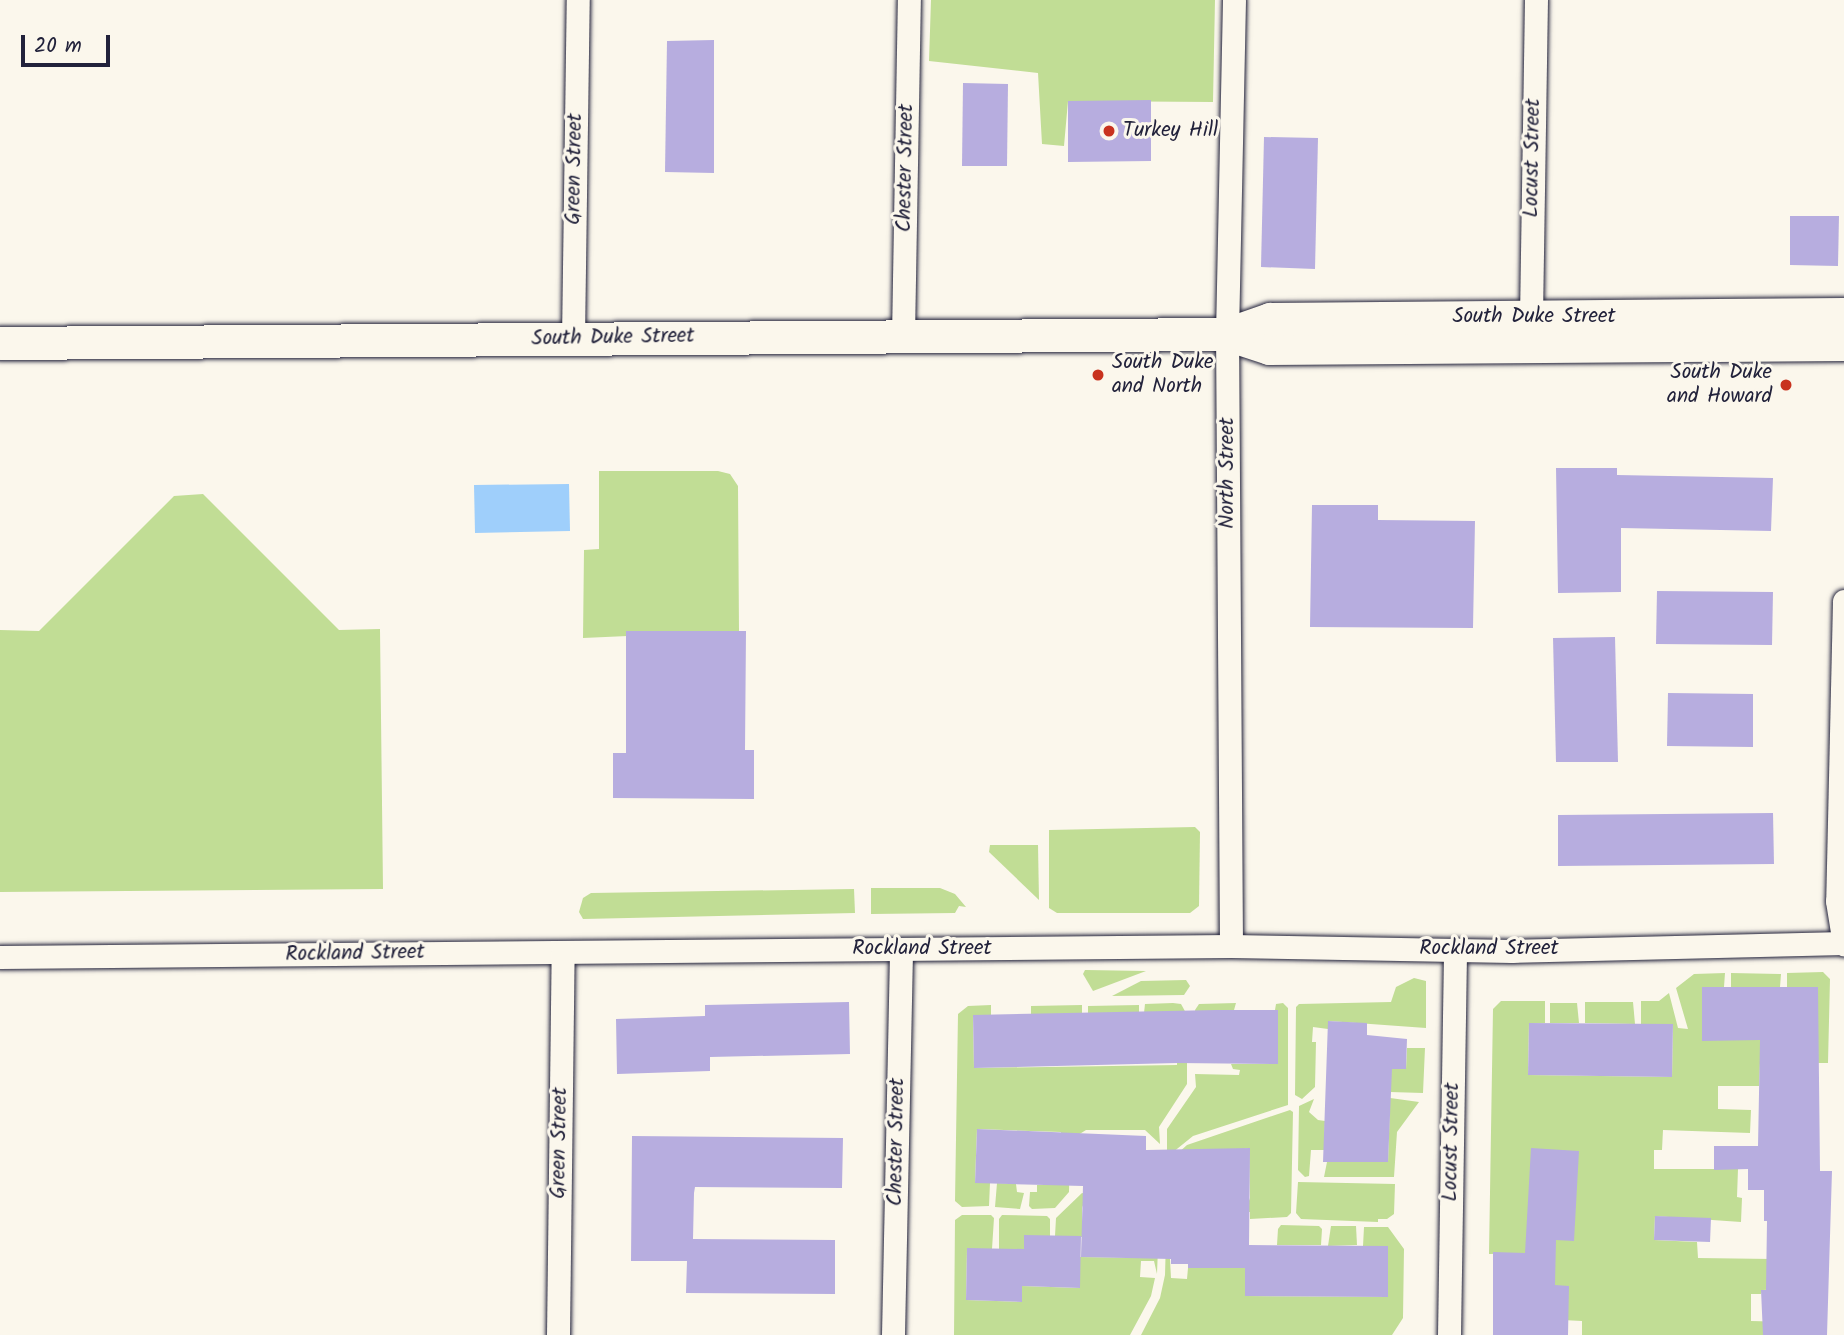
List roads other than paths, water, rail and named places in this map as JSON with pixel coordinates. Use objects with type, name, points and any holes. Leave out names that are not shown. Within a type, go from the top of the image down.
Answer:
[{"type":"main road","name":"South Duke Street","points":[[1227,334],[1270,318],[1844,314]]},
{"type":"main road","name":"South Duke Street","points":[[0,343],[1227,334],[1269,348],[1844,344]]},
{"type":"street","name":"Green Street","points":[[573,339],[578,0]]},
{"type":"street","name":"Chester Street","points":[[903,336],[909,0]]},
{"type":"street","name":"North Street","points":[[1231,946],[1227,334],[1234,0]]},
{"type":"street","name":"Locust Street","points":[[1531,317],[1536,0]]},
{"type":"street","points":[[1844,601],[1837,901],[1844,944]]},
{"type":"street","name":"Rockland Street","points":[[0,957],[1231,946],[1455,950],[1844,944]]},
{"type":"street","name":"Chester Street","points":[[893,1335],[901,949]]},
{"type":"street","name":"Locust Street","points":[[1449,1335],[1455,950]]},
{"type":"street","name":"Green Street","points":[[558,1335],[563,952]]},
{"type":"water","points":[[569,484],[570,531],[475,533],[474,485]]},
{"type":"place","name":"Turkey Hill","points":[[1109,131]]},
{"type":"place","name":"South Duke and North","points":[[1098,375]]},
{"type":"place","name":"South Duke and Howard","points":[[1786,385]]}]
